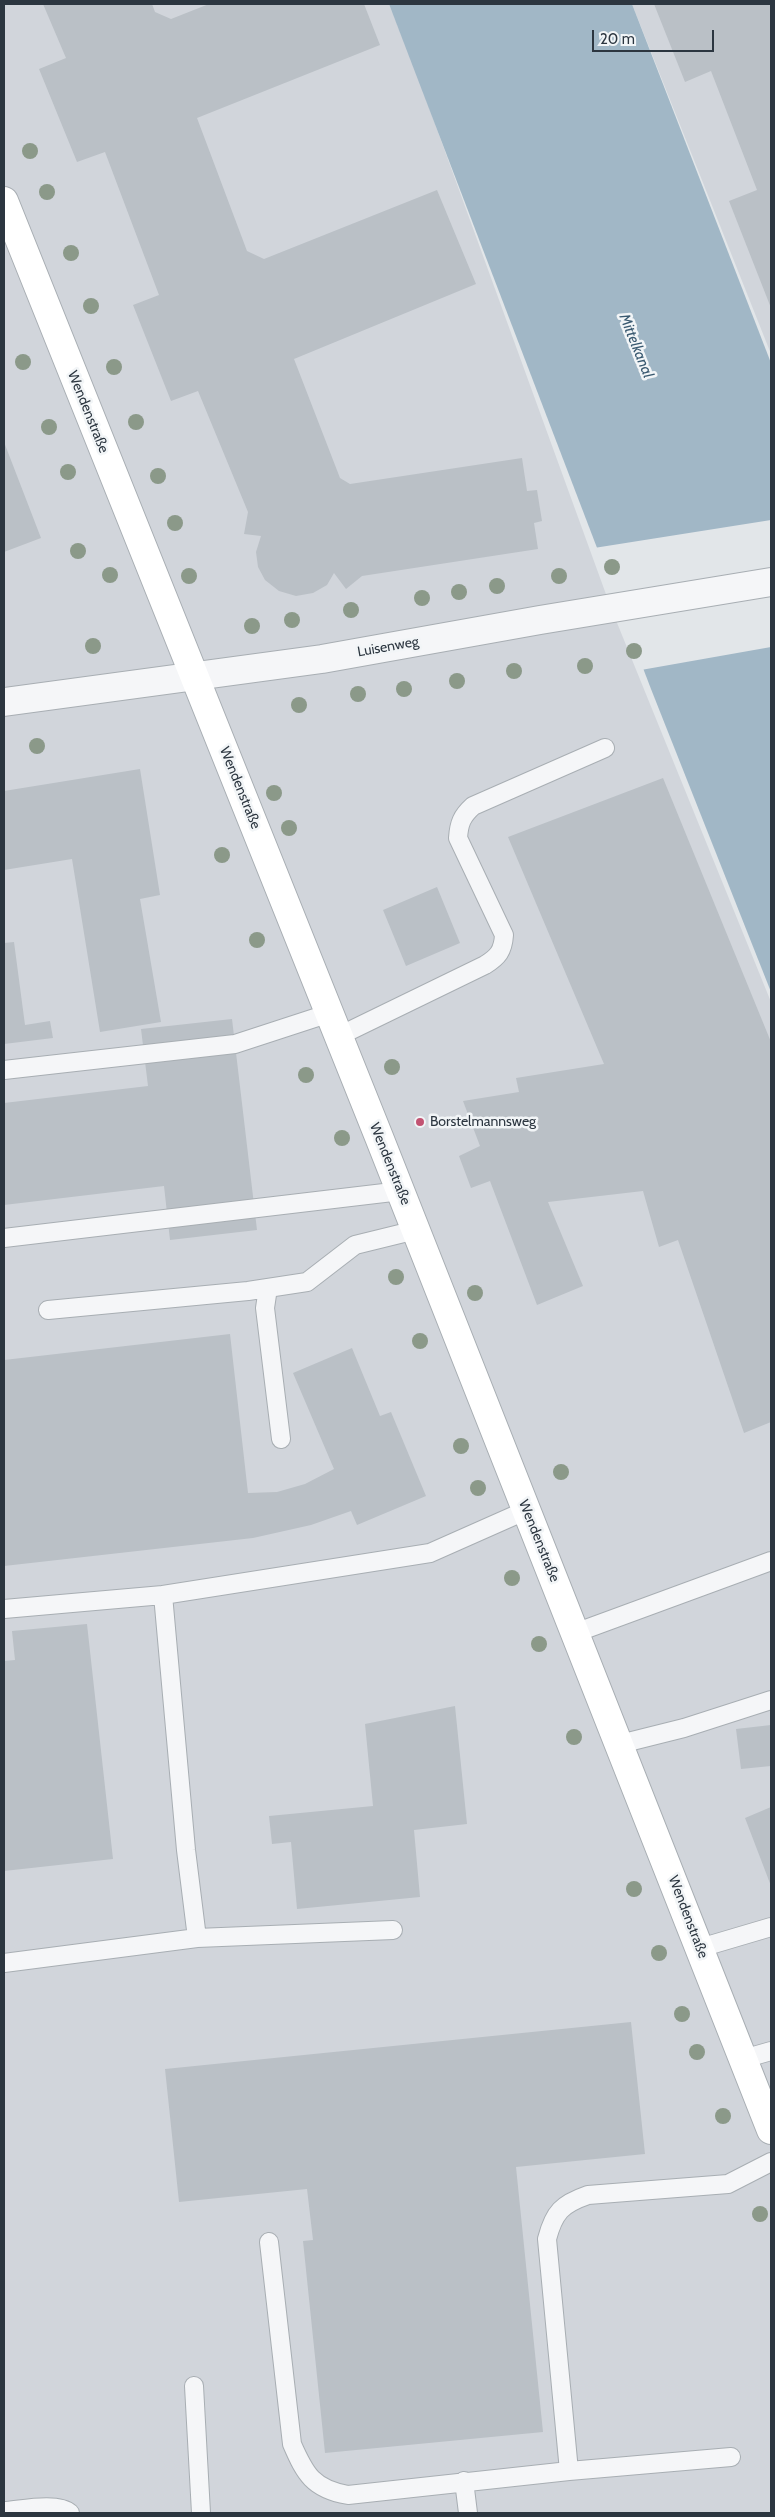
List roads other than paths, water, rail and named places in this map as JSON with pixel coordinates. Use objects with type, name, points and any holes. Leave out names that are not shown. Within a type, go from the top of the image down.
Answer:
[{"type":"street","name":"Wendenstraße","points":[[4,201],[416,1230],[771,2130]]},
{"type":"street","name":"Luisenweg","points":[[4,702],[322,659],[771,582]]},
{"type":"lane","points":[[4,1070],[235,1044],[334,1024],[485,965],[498,957],[503,947],[504,934],[458,838],[463,814],[473,806],[605,748]]},
{"type":"lane","points":[[4,1238],[400,1191]]},
{"type":"lane","points":[[48,1310],[268,1288],[307,1282],[354,1246],[416,1230]]},
{"type":"lane","points":[[268,1288],[265,1308],[281,1439]]},
{"type":"lane","points":[[4,1609],[163,1595],[430,1552],[526,1510]]},
{"type":"lane","points":[[576,1633],[771,1561]]},
{"type":"lane","points":[[163,1595],[186,1850],[197,1938]]},
{"type":"lane","points":[[620,1744],[684,1728],[771,1700]]},
{"type":"lane","points":[[700,1948],[771,1927]]},
{"type":"lane","points":[[4,1963],[197,1938],[393,1930]]},
{"type":"lane","points":[[743,2059],[771,2052]]},
{"type":"lane","points":[[569,2471],[547,2239],[551,2221],[560,2209],[588,2195],[728,2184],[771,2162]]},
{"type":"lane","points":[[269,2242],[292,2444],[301,2466],[313,2481],[329,2492],[348,2495],[464,2481],[731,2456]]},
{"type":"lane","points":[[194,2386],[201,2513]]},
{"type":"lane","points":[[464,2481],[468,2513]]},
{"type":"lane","points":[[4,2511],[53,2507],[67,2510],[70,2513]]},
{"type":"water","name":"Mittelkanal","points":[[389,4],[632,4],[771,363],[771,992],[651,689]]},
{"type":"place","name":"Borstelmannsweg","points":[[420,1122]]}]
